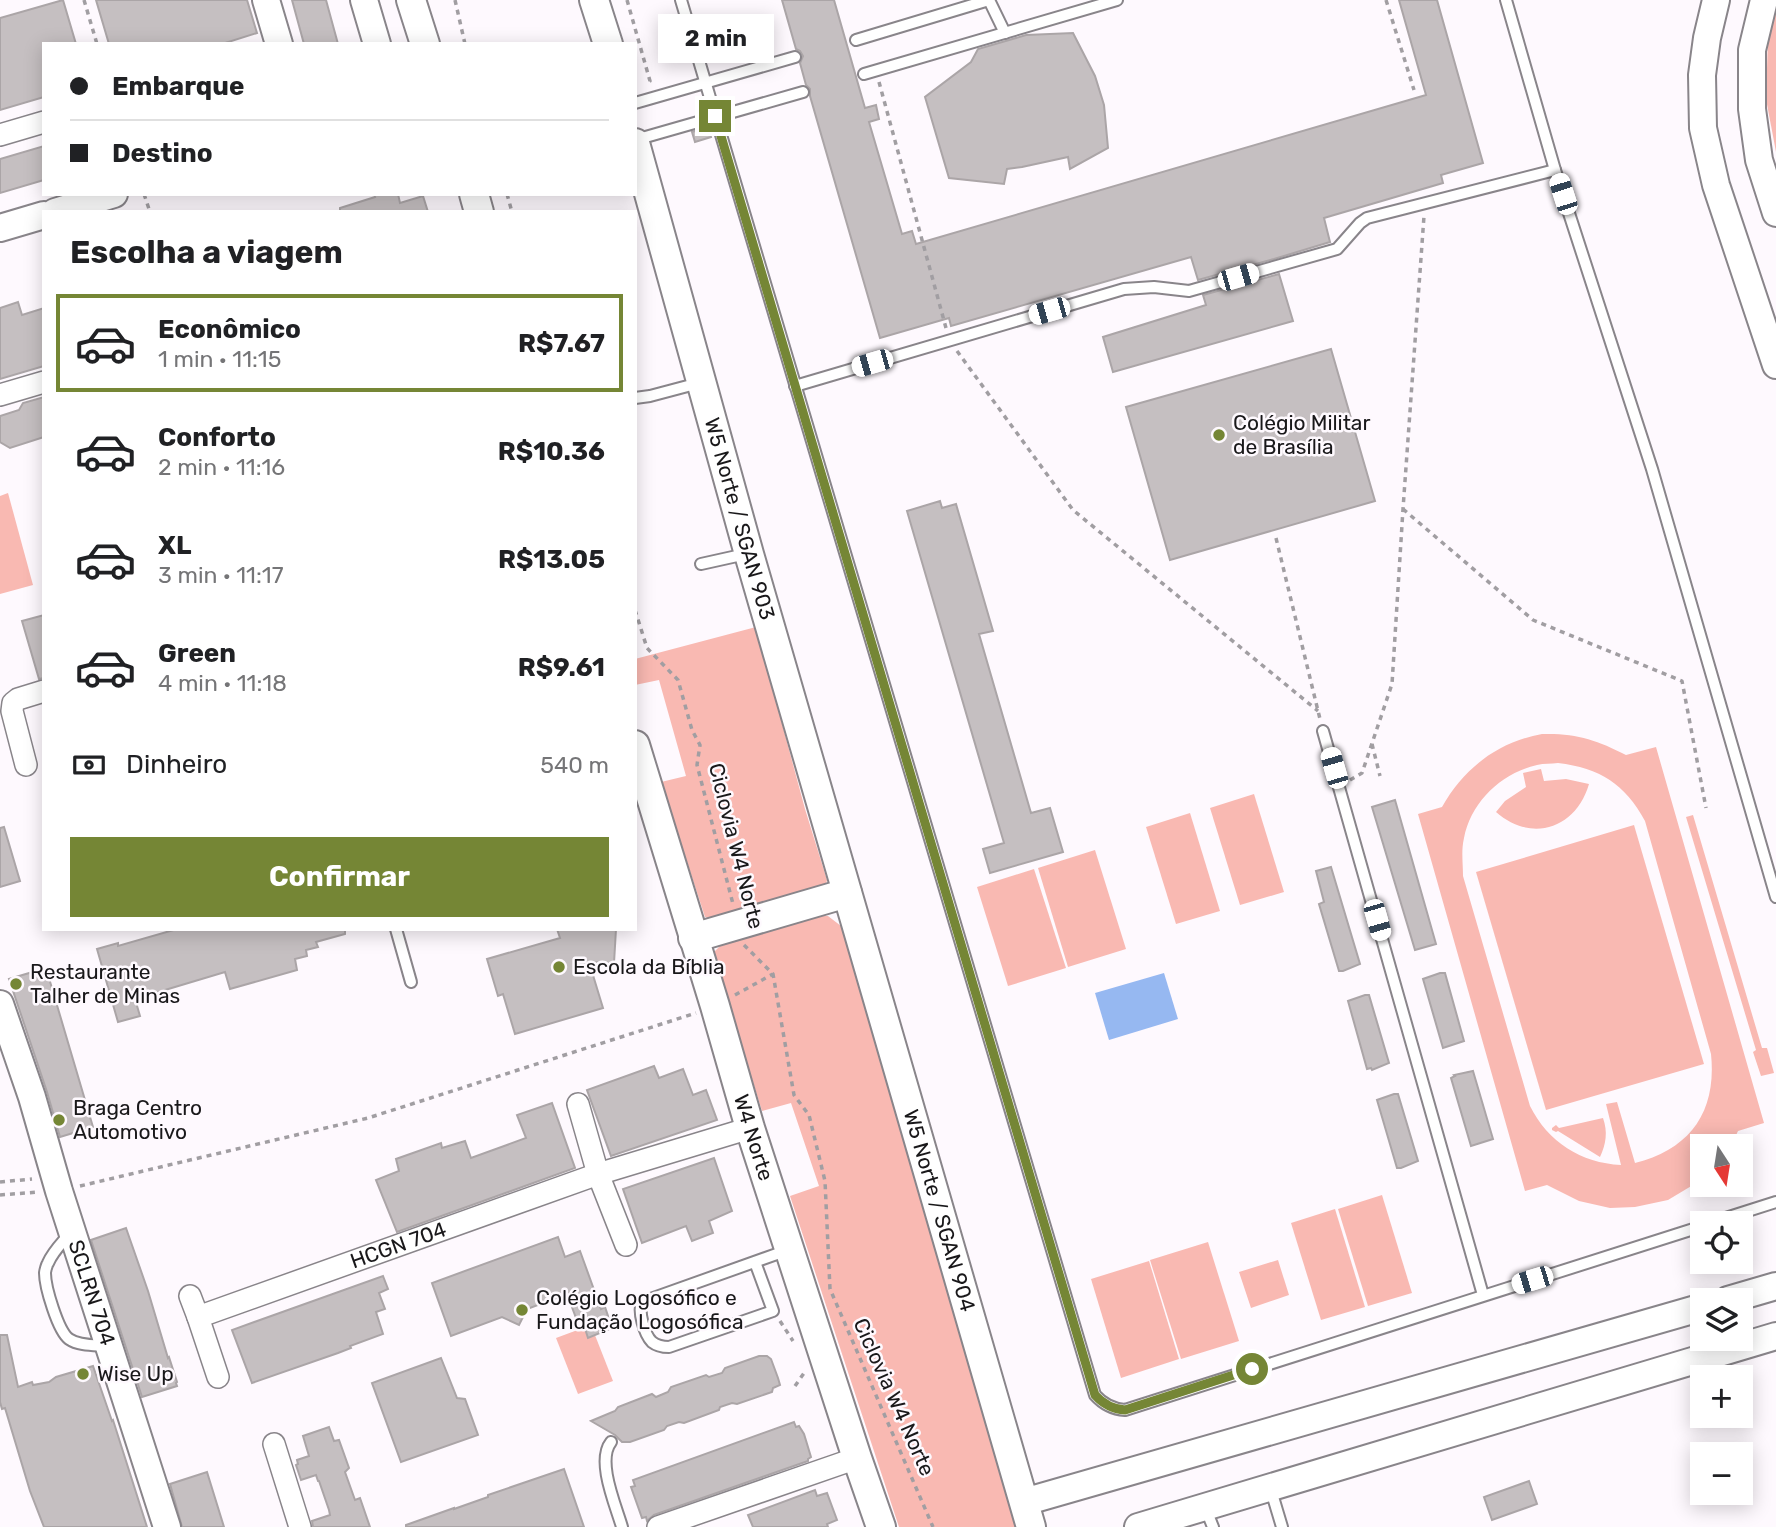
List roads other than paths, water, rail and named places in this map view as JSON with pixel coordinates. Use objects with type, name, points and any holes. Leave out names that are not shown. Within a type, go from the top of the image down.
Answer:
[{"type":"main road","points":[[411,0],[424,42]]},
{"type":"main road","points":[[594,0],[604,41]]},
{"type":"main road","name":"W5 Norte / SGAN 903","points":[[637,152],[649,211],[702,383],[847,893]]},
{"type":"main road","name":"W4 Norte","points":[[637,762],[715,1006],[750,1128],[881,1527]]},
{"type":"main road","points":[[693,938],[847,893]]},
{"type":"main road","name":"W5 Norte / SGAN 904","points":[[847,893],[1028,1514]]},
{"type":"street","points":[[266,0],[278,42]]},
{"type":"street","points":[[364,0],[376,42]]},
{"type":"street","points":[[1716,0],[1702,75],[1703,128],[1716,185],[1776,365]]},
{"type":"street","points":[[1764,0],[1752,50],[1752,109],[1759,160],[1776,213]]},
{"type":"street","points":[[0,135],[42,123]]},
{"type":"street","points":[[62,210],[107,196]]},
{"type":"street","points":[[0,228],[42,216]]},
{"type":"street","points":[[0,394],[42,383]]},
{"type":"street","points":[[26,765],[12,710],[13,703],[42,692]]},
{"type":"street","name":"SCLRN 704","points":[[0,1004],[32,1097],[57,1184],[167,1527]]},
{"type":"street","points":[[578,1104],[598,1174],[626,1245]]},
{"type":"street","name":"HCGN 704","points":[[198,1317],[598,1174],[750,1128]]},
{"type":"street","points":[[1753,1293],[1776,1286]]},
{"type":"street","points":[[190,1296],[218,1377]]},
{"type":"street","points":[[1028,1514],[1690,1311]]},
{"type":"street","points":[[1138,1527],[1209,1517],[1270,1487],[1776,1336]]},
{"type":"street","points":[[274,1444],[299,1527]]},
{"type":"street","points":[[658,1527],[857,1458]]},
{"type":"lane","points":[[681,0],[1095,1395],[1110,1407],[1125,1410],[1690,1230]]},
{"type":"lane","points":[[856,40],[989,0],[1005,33]]},
{"type":"lane","points":[[870,72],[1117,0]]},
{"type":"lane","points":[[1506,0],[1555,170],[1652,469],[1776,897]]},
{"type":"lane","points":[[637,102],[795,57]]},
{"type":"lane","points":[[637,141],[803,92]]},
{"type":"lane","points":[[795,386],[1124,289],[1154,287],[1189,291],[1337,249],[1360,223],[1367,219],[1555,170]]},
{"type":"lane","points":[[637,398],[702,383]]},
{"type":"lane","points":[[701,564],[749,554]]},
{"type":"lane","points":[[1323,731],[1483,1295]]},
{"type":"lane","points":[[397,931],[411,982]]},
{"type":"lane","points":[[1748,1211],[1776,1202]]},
{"type":"lane","points":[[72,1230],[47,1264],[45,1273],[49,1295],[58,1323],[71,1341],[109,1346]]},
{"type":"lane","points":[[755,1262],[773,1311],[669,1347],[661,1347],[649,1339],[640,1314],[642,1301],[789,1249]]},
{"type":"lane","points":[[611,1442],[606,1452],[607,1478],[622,1527]]},
{"type":"lane","points":[[1270,1487],[1282,1527]]},
{"type":"water","points":[[1164,973],[1178,1019],[1109,1040],[1095,993]]},
{"type":"place","name":"Colégio Militar de Brasília","points":[[1219,435]]},
{"type":"place","name":"Escola da Bíblia","points":[[559,967]]},
{"type":"place","name":"Restaurante Talher de Minas","points":[[16,984]]},
{"type":"place","name":"Braga Centro Automotivo","points":[[59,1120]]},
{"type":"place","name":"Colégio Logosófico e Fundação Logosófica","points":[[522,1310]]},
{"type":"place","name":"Wise Up","points":[[83,1374]]}]
